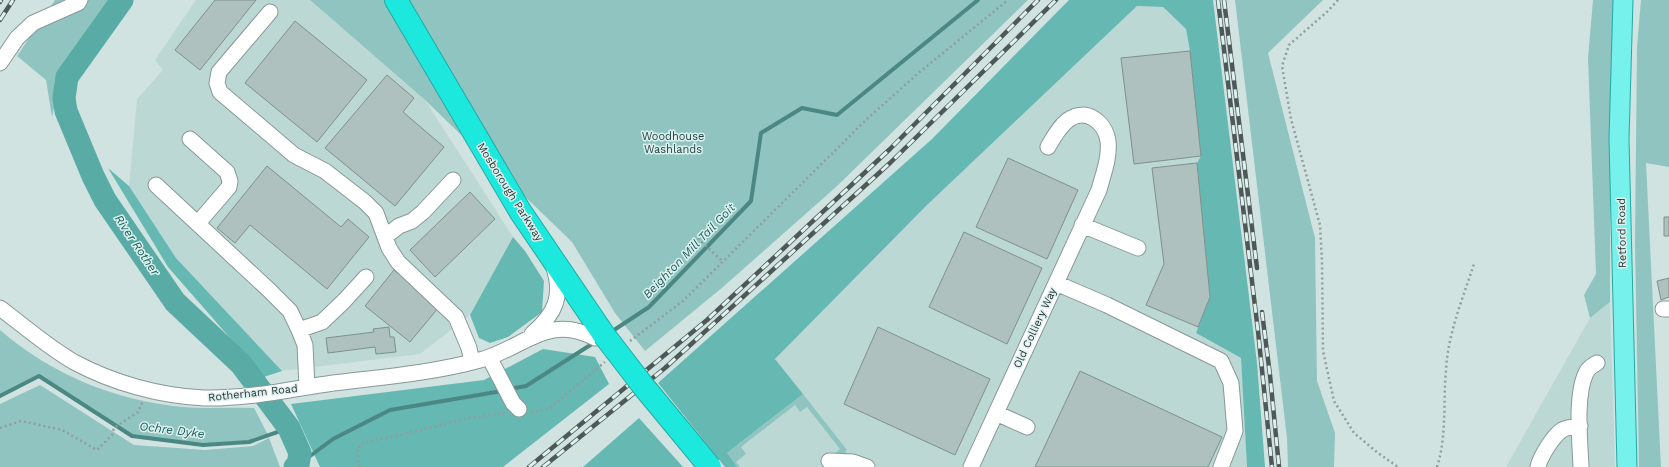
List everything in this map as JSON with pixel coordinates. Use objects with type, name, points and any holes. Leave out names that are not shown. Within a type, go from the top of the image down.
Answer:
[{"type":"highway","name":"Mosborough Parkway","points":[[396,0],[520,211],[547,250],[600,337],[636,377],[710,467]]},
{"type":"main road","name":"Retford Road","points":[[1623,0],[1620,139],[1627,467]]},
{"type":"street","points":[[0,63],[17,38],[33,23],[78,3],[80,0]]},
{"type":"street","points":[[270,12],[219,72],[217,83],[220,92],[294,155],[325,171],[365,202],[376,213],[386,236],[389,248],[398,262],[456,317],[470,348],[472,362]]},
{"type":"street","name":"Old Colliery Way","points":[[971,467],[1099,190],[1108,151],[1106,134],[1100,122],[1089,116],[1082,115],[1073,117],[1066,121],[1048,147]]},
{"type":"street","points":[[190,139],[228,172],[230,182],[230,187],[199,223]]},
{"type":"street","points":[[386,236],[399,226],[412,221],[423,212],[454,180]]},
{"type":"street","points":[[156,185],[199,223],[290,311],[305,345],[307,387]]},
{"type":"street","points":[[1082,225],[1138,248]]},
{"type":"street","points":[[523,341],[548,318],[555,304],[557,293],[556,278],[547,250]]},
{"type":"street","points":[[299,330],[322,322],[344,301],[366,276]]},
{"type":"street","points":[[1056,283],[1107,305],[1220,361],[1231,383],[1235,431],[1221,467]]},
{"type":"street","name":"Rotherham Road","points":[[0,308],[63,355],[94,372],[114,380],[147,389],[189,397],[205,398],[242,396],[449,368],[489,357],[523,341]]},
{"type":"street","points":[[523,341],[544,331],[561,328],[580,330],[600,337]]},
{"type":"street","points":[[489,357],[516,406]]},
{"type":"street","points":[[1581,467],[1580,396],[1585,374],[1589,368],[1597,363]]},
{"type":"street","points":[[996,413],[1027,427]]},
{"type":"street","points":[[1538,467],[1553,439],[1561,430],[1569,427],[1580,426]]},
{"type":"street","points":[[829,461],[853,462],[867,467]]},
{"type":"path","points":[[626,345],[683,302],[868,118],[922,70],[1008,0]]},
{"type":"path","points":[[1338,0],[1290,45],[1282,66],[1291,119],[1320,225],[1323,351],[1334,401],[1354,433],[1398,467]]},
{"type":"path","points":[[698,238],[724,262]]},
{"type":"path","points":[[1437,467],[1444,434],[1446,369],[1450,340],[1474,264]]},
{"type":"path","points":[[359,467],[357,449],[363,443],[463,419],[510,413],[516,406],[526,413],[536,413],[550,408],[608,360]]},
{"type":"path","points":[[0,428],[21,421],[62,430],[97,450],[112,435],[114,428],[138,412]]},
{"type":"shaded area","points":[[196,0],[310,0],[425,100],[513,237],[470,315],[420,354],[282,371],[176,258],[129,186],[137,99],[163,70],[155,60]]},
{"type":"shaded area","points":[[1069,0],[1213,0],[1257,363],[1265,467],[1247,467],[1241,358],[1196,333],[1210,297],[1197,163],[1201,156],[1190,51],[1186,29],[1163,7],[1137,6],[926,206],[775,359],[803,394],[727,453],[737,467],[725,467],[658,383],[932,139]]},
{"type":"shaded area","points":[[1137,6],[1163,7],[1186,29],[1190,51],[1201,156],[1197,163],[1210,297],[1196,333],[1241,358],[1247,467],[737,467],[726,454],[803,394],[775,359],[926,206]]},
{"type":"shaded area","points":[[108,168],[129,186],[176,258],[282,371],[264,377],[168,267]]},
{"type":"shaded area","points":[[513,237],[525,251],[544,281],[542,312],[508,337],[490,343],[479,338],[470,315]]},
{"type":"shaded area","points":[[1610,302],[1615,467],[1506,467],[1590,318]]},
{"type":"shaded area","points":[[543,349],[595,357],[609,384],[503,467],[320,467],[291,404],[484,380]]},
{"type":"shaded area","points":[[639,418],[683,467],[583,467]]},
{"type":"green space","points":[[55,0],[110,0],[62,70],[52,117],[46,80],[17,56]]},
{"type":"green space","name":"Woodhouse Washlands","points":[[310,0],[1028,0],[836,187],[723,287],[645,351],[615,313],[572,242],[425,100]]},
{"type":"green space","points":[[1235,0],[1323,0],[1268,53],[1315,238],[1317,381],[1335,433],[1334,467],[1288,467],[1287,438]]},
{"type":"green space","points":[[1593,0],[1614,0],[1610,196],[1610,302],[1590,318],[1584,295],[1596,274],[1588,58]]},
{"type":"green space","points":[[1641,0],[1669,0],[1669,167],[1646,163],[1661,467],[1639,467],[1635,243],[1637,47]]},
{"type":"green space","points":[[0,330],[20,346],[63,373],[110,392],[134,399],[184,407],[254,408],[268,435],[249,442],[203,445],[132,436],[39,376],[0,396]]},
{"type":"green space","points":[[40,385],[134,445],[205,450],[253,446],[269,438],[280,467],[0,467],[0,404]]},
{"type":"green space","points":[[803,394],[847,450],[845,452],[847,454],[833,455],[840,449],[807,407],[800,412],[795,405],[741,447],[746,454],[736,462],[740,467],[737,467],[726,454]]},
{"type":"building","points":[[215,0],[256,0],[200,70],[175,50]]},
{"type":"building","points":[[295,21],[367,80],[317,142],[245,83]]},
{"type":"building","points":[[1190,51],[1201,156],[1134,164],[1121,58]]},
{"type":"building","points":[[387,75],[414,98],[403,112],[444,147],[395,206],[325,148]]},
{"type":"building","points":[[1008,158],[1078,190],[1047,259],[976,227]]},
{"type":"building","points":[[1197,163],[1210,297],[1198,327],[1146,305],[1164,264],[1152,168]]},
{"type":"building","points":[[267,166],[341,227],[348,219],[369,237],[327,289],[250,225],[235,243],[217,228]]},
{"type":"building","points":[[470,192],[495,219],[435,277],[410,250]]},
{"type":"building","points":[[1664,217],[1669,217],[1669,236],[1664,236]]},
{"type":"building","points":[[964,232],[1042,268],[1007,344],[929,307]]},
{"type":"building","points":[[394,270],[439,307],[410,342],[365,306]]},
{"type":"building","points":[[1669,278],[1669,297],[1661,300],[1657,281]]},
{"type":"building","points":[[389,327],[390,337],[394,337],[396,352],[376,354],[375,347],[328,353],[326,338],[374,332],[373,329]]},
{"type":"building","points":[[878,327],[990,379],[955,455],[844,404]]},
{"type":"building","points":[[1080,371],[1222,437],[1208,467],[1035,467]]},
{"type":"waterway","name":"River Rother","points":[[122,0],[67,77],[64,98],[66,111],[93,176],[105,200],[175,302],[241,364],[289,428],[300,453],[298,465],[295,467]]},
{"type":"waterway","name":"Beighton Mill Tail Goit","points":[[611,332],[649,307],[751,201],[761,133],[802,108],[837,115],[978,0]]},
{"type":"waterway","name":"Beighton Mill Tail Goit","points":[[509,389],[526,386],[595,342]]},
{"type":"waterway","name":"Ochre Dyke","points":[[0,396],[39,376],[132,436],[203,445],[249,442],[289,428]]},
{"type":"waterway","name":"Beighton Mill Tail Goit","points":[[298,465],[333,439],[390,410],[502,391]]},
{"type":"railway","points":[[0,20],[13,0]]},
{"type":"railway","points":[[529,467],[707,320],[890,149],[1038,0]]},
{"type":"railway","points":[[543,467],[665,368],[890,163],[1056,0]]},
{"type":"railway","points":[[1218,0],[1258,331],[1272,467]]},
{"type":"railway","points":[[1224,0],[1257,268]]},
{"type":"railway","points":[[1262,312],[1279,467]]}]
